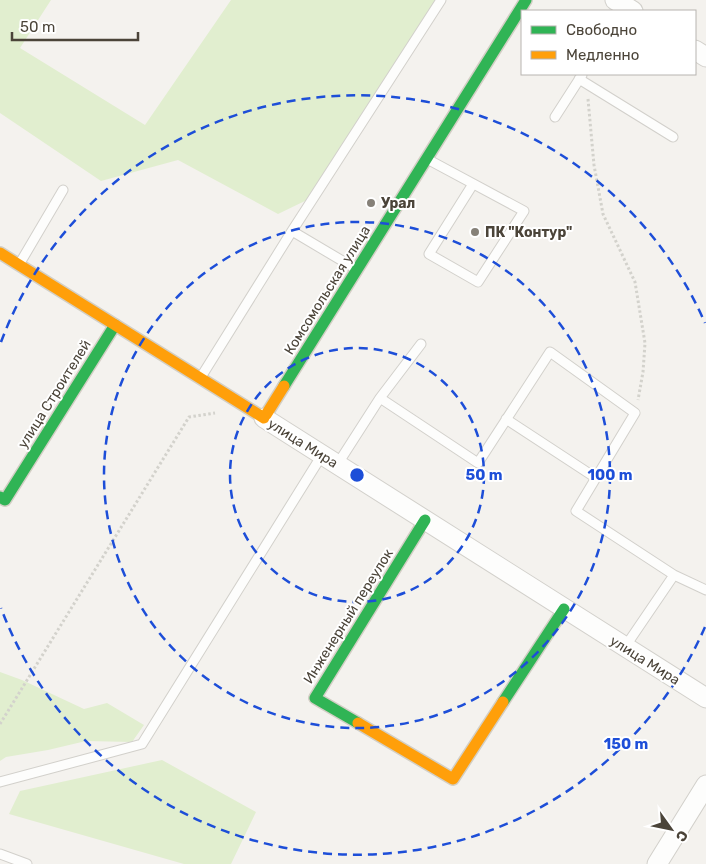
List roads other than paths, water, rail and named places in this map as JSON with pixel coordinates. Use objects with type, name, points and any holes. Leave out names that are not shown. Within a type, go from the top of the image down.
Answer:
[{"type":"street","name":"Комсомольская улица","points":[[264,418],[526,0]]},
{"type":"street","name":"улица Мира","points":[[0,253],[230,396],[706,698]]},
{"type":"street","name":"улица Строителей","points":[[0,497],[5,500],[115,325]]},
{"type":"street","name":"Инженерный переулок","points":[[425,520],[315,698],[453,779],[564,609]]},
{"type":"street","points":[[657,864],[706,785]]},
{"type":"lane","points":[[200,378],[441,0]]},
{"type":"lane","points":[[555,117],[583,78],[673,137]]},
{"type":"lane","points":[[427,159],[524,211],[478,282],[429,254],[473,184]]},
{"type":"lane","points":[[19,264],[63,190]]},
{"type":"lane","points":[[292,231],[357,269]]},
{"type":"lane","points":[[0,782],[142,744],[330,460],[421,344]]},
{"type":"lane","points":[[380,398],[478,463],[550,352],[635,413],[576,511],[674,575],[706,590]]},
{"type":"lane","points":[[506,419],[596,478]]},
{"type":"lane","points":[[625,647],[674,575]]},
{"type":"lane","points":[[0,854],[27,864]]},
{"type":"place","name":"Урал","points":[[371,203]]},
{"type":"place","name":"ПК \"Контур\"","points":[[475,232]]}]
